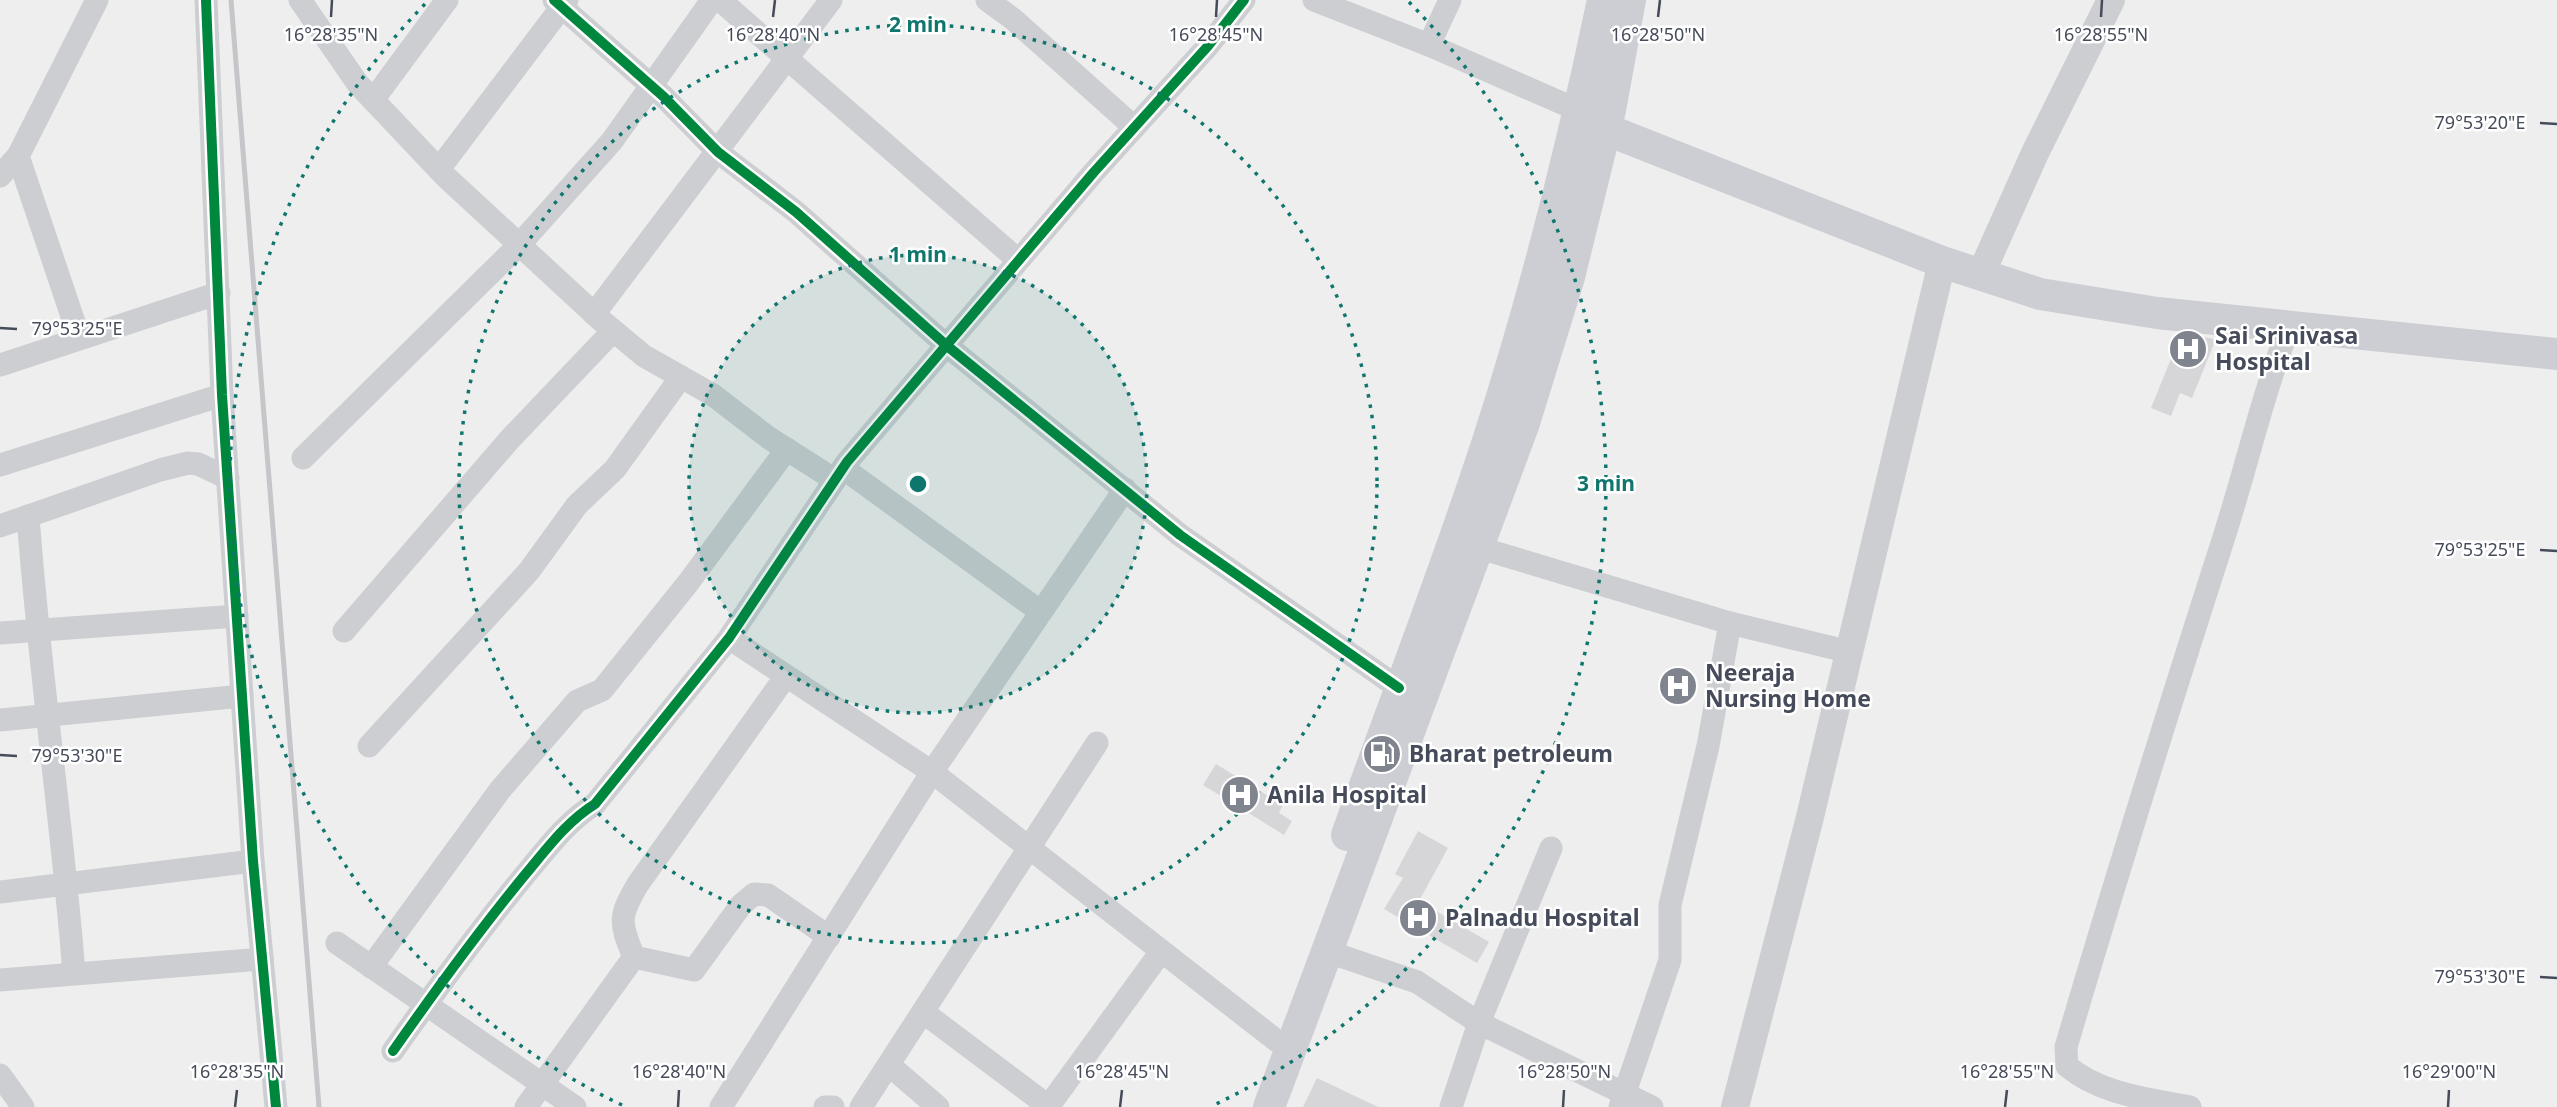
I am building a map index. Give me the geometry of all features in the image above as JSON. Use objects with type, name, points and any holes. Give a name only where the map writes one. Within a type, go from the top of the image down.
[{"type":"main road","points":[[1251,1107],[1277,1041],[1488,441],[1541,266],[1604,0]]},
{"type":"main road","points":[[1269,1107],[1480,548],[1523,426],[1569,277],[1605,129],[1630,0]]},
{"type":"main road","points":[[1605,129],[1942,262],[2040,294],[2157,313],[2557,354]]},
{"type":"street","points":[[0,176],[18,156],[97,0]]},
{"type":"street","points":[[206,0],[209,132],[222,396],[253,861],[276,1107]]},
{"type":"street","points":[[300,0],[358,83],[439,169],[594,314],[644,356],[713,395],[787,449],[839,474],[1041,612]]},
{"type":"street","points":[[373,100],[447,0]]},
{"type":"street","points":[[303,458],[519,245],[612,141],[712,0]]},
{"type":"street","points":[[720,0],[1018,260]]},
{"type":"street","points":[[594,314],[831,0]]},
{"type":"street","points":[[987,0],[1013,19],[1134,127]]},
{"type":"street","points":[[1314,0],[1582,101]]},
{"type":"street","points":[[1429,45],[1450,0]]},
{"type":"street","points":[[1980,276],[2035,153],[2112,0]]},
{"type":"street","points":[[439,169],[561,2],[718,152],[796,212],[946,345],[1239,578],[1349,650],[1399,688]]},
{"type":"street","points":[[393,1051],[497,908],[556,837],[581,813],[595,804],[729,638],[839,474],[1018,260],[1134,127],[1235,3]]},
{"type":"street","points":[[18,156],[79,337]]},
{"type":"street","points":[[1735,1107],[1850,652],[1942,262]]},
{"type":"street","points":[[0,365],[219,293]]},
{"type":"street","points":[[2190,1107],[2133,1096],[2081,1078],[2067,1066],[2066,1047],[2127,839],[2250,454],[2269,377],[2289,327]]},
{"type":"street","points":[[344,631],[510,439],[614,331]]},
{"type":"street","points":[[369,746],[529,571],[577,505],[615,470],[681,377]]},
{"type":"street","points":[[0,465],[222,396]]},
{"type":"street","points":[[372,967],[500,790],[577,701],[602,690],[688,583],[787,449]]},
{"type":"street","points":[[0,526],[160,470],[188,463],[198,464],[228,478]]},
{"type":"street","points":[[721,1107],[932,772],[1125,489]]},
{"type":"street","points":[[28,516],[36,630],[67,885],[74,973]]},
{"type":"street","points":[[1480,548],[1730,623],[1850,652]]},
{"type":"street","points":[[0,633],[237,616]]},
{"type":"street","points":[[1622,1101],[1670,960],[1670,905],[1708,746],[1730,623]]},
{"type":"street","points":[[729,638],[932,772],[1088,891],[1160,953],[1277,1041]]},
{"type":"street","points":[[634,957],[622,930],[622,912],[638,884],[786,676]]},
{"type":"street","points":[[0,720],[242,696]]},
{"type":"street","points":[[861,1107],[1097,743]]},
{"type":"street","points":[[1451,1107],[1479,1023],[1551,848]]},
{"type":"street","points":[[0,892],[253,861]]},
{"type":"street","points":[[634,957],[694,970],[741,905],[754,894],[768,895],[829,937]]},
{"type":"street","points":[[337,943],[575,1107]]},
{"type":"street","points":[[1326,951],[1417,982],[1479,1023],[1622,1101],[1652,1107]]},
{"type":"street","points":[[923,1012],[1048,1107],[1160,953]]},
{"type":"street","points":[[526,1107],[634,957]]},
{"type":"street","points":[[0,980],[262,959]]},
{"type":"street","points":[[889,1065],[938,1107]]},
{"type":"street","points":[[0,1075],[23,1107]]},
{"type":"street","points":[[825,1107],[833,1107]]},
{"type":"building","points":[[2181,334],[2216,339],[2192,398],[2180,393],[2171,416],[2151,408]]},
{"type":"building","points":[[1216,764],[1283,805],[1279,813],[1292,821],[1284,835],[1203,785]]},
{"type":"building","points":[[1418,831],[1448,848],[1419,901],[1489,942],[1477,963],[1384,909],[1403,878],[1395,874]]},
{"type":"building","points":[[1317,1078],[1378,1107],[1303,1107]]},
{"type":"railway","points":[[231,0],[319,1107]]},
{"type":"cycle path","points":[[206,0],[222,395],[253,861],[276,1107]]},
{"type":"cycle path","points":[[554,0],[664,97],[718,152],[796,212],[946,345],[1180,535],[1399,688]]},
{"type":"cycle path","points":[[393,1051],[524,876],[566,828],[595,804],[729,638],[847,462],[1094,172],[1208,46],[1244,0]]},
{"type":"place","name":"Sai Srinivasa Hospital","points":[[2188,349]]},
{"type":"place","name":"Neeraja Nursing Home","points":[[1678,686]]},
{"type":"place","name":"Bharat petroleum","points":[[1382,754]]},
{"type":"place","name":"Anila Hospital","points":[[1240,795]]},
{"type":"place","name":"Palnadu Hospital","points":[[1418,918]]}]
